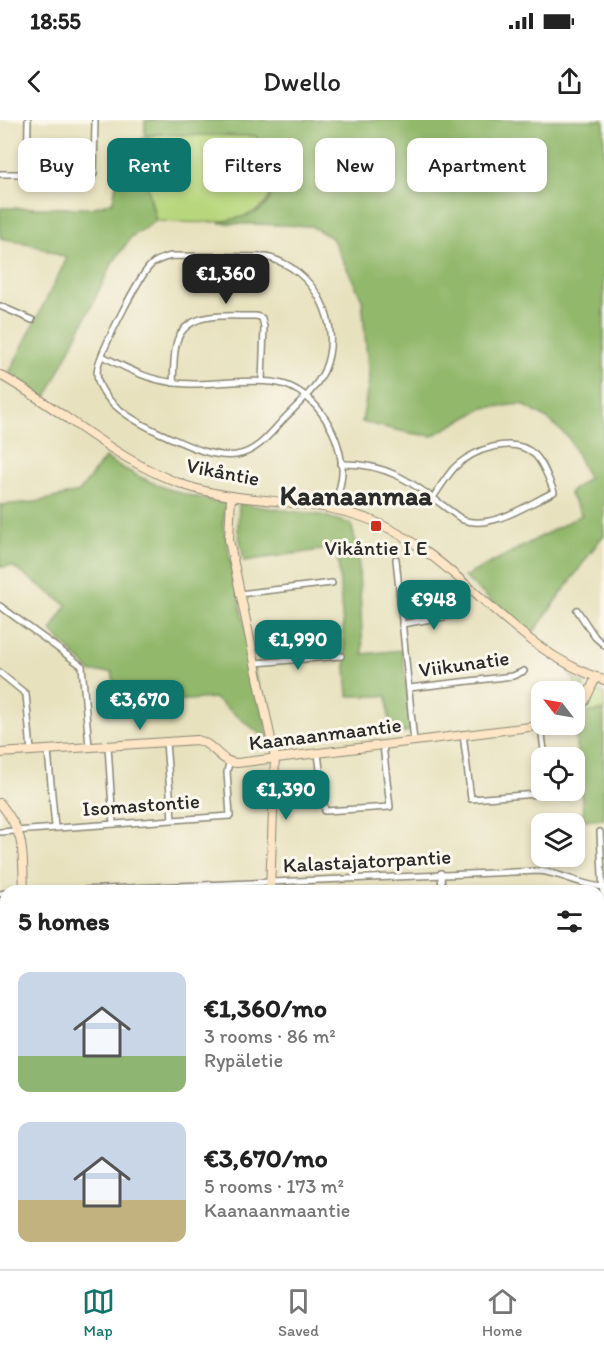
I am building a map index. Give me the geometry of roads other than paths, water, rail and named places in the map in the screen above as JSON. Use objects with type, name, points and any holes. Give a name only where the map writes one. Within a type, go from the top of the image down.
[{"type":"street","points":[[28,120],[28,138]]},
{"type":"street","points":[[95,120],[95,138]]},
{"type":"street","points":[[0,174],[18,174]]},
{"type":"street","points":[[171,256],[266,257],[288,264],[299,273],[321,302],[331,329],[329,356],[323,373],[306,396],[255,448],[236,454],[216,454],[181,443],[152,429],[115,405],[103,392],[98,379],[102,356],[145,272],[160,259],[171,256]]},
{"type":"street","points":[[0,306],[32,320]]},
{"type":"street","points":[[172,383],[176,343],[184,328],[202,318],[256,316],[262,318],[264,327],[262,381]]},
{"type":"street","points":[[102,356],[149,379],[172,383],[262,381],[290,386],[306,396],[326,420],[341,464],[335,509]]},
{"type":"street","name":"Vikåntie","points":[[0,375],[136,465],[189,486],[231,496],[300,502],[335,509],[377,523],[423,549],[525,638],[558,659],[600,679]]},
{"type":"street","points":[[341,464],[364,463],[385,468],[463,520],[483,524],[554,492],[534,454],[521,446],[507,444],[495,446],[460,464],[432,499]]},
{"type":"street","points":[[231,496],[228,531],[239,594],[275,758],[270,885]]},
{"type":"street","points":[[396,559],[414,742]]},
{"type":"street","points":[[239,594],[332,583]]},
{"type":"street","points":[[0,606],[82,666],[88,747]]},
{"type":"street","points":[[577,610],[595,637],[604,645]]},
{"type":"street","points":[[402,624],[461,614]]},
{"type":"street","points":[[255,663],[341,656]]},
{"type":"street","name":"Viikunatie","points":[[409,688],[513,676],[524,671]]},
{"type":"street","points":[[0,673],[26,694],[31,751]]},
{"type":"street","points":[[585,701],[600,679]]},
{"type":"street","name":"Kaanaanmaantie","points":[[0,753],[203,741],[229,763],[414,742],[463,734],[531,728]]},
{"type":"street","points":[[463,734],[471,799],[531,794]]},
{"type":"street","points":[[166,742],[172,819]]},
{"type":"street","points":[[318,753],[325,811],[390,807],[383,745]]},
{"type":"street","points":[[108,746],[113,823]]},
{"type":"street","points":[[48,751],[55,827]]},
{"type":"street","name":"Isomastontie","points":[[0,832],[230,816],[227,772],[229,763]]},
{"type":"street","points":[[0,803],[20,831],[24,885]]},
{"type":"street","points":[[600,832],[603,885]]},
{"type":"street","name":"Kalastajatorpantie","points":[[294,885],[441,873],[539,871],[595,885]]},
{"type":"street","points":[[441,873],[442,885]]},
{"type":"place","name":"Vikåntie I E","points":[[376,526]]},
{"type":"district","name":"Kaanaanmaa","points":[[356,496]]}]
